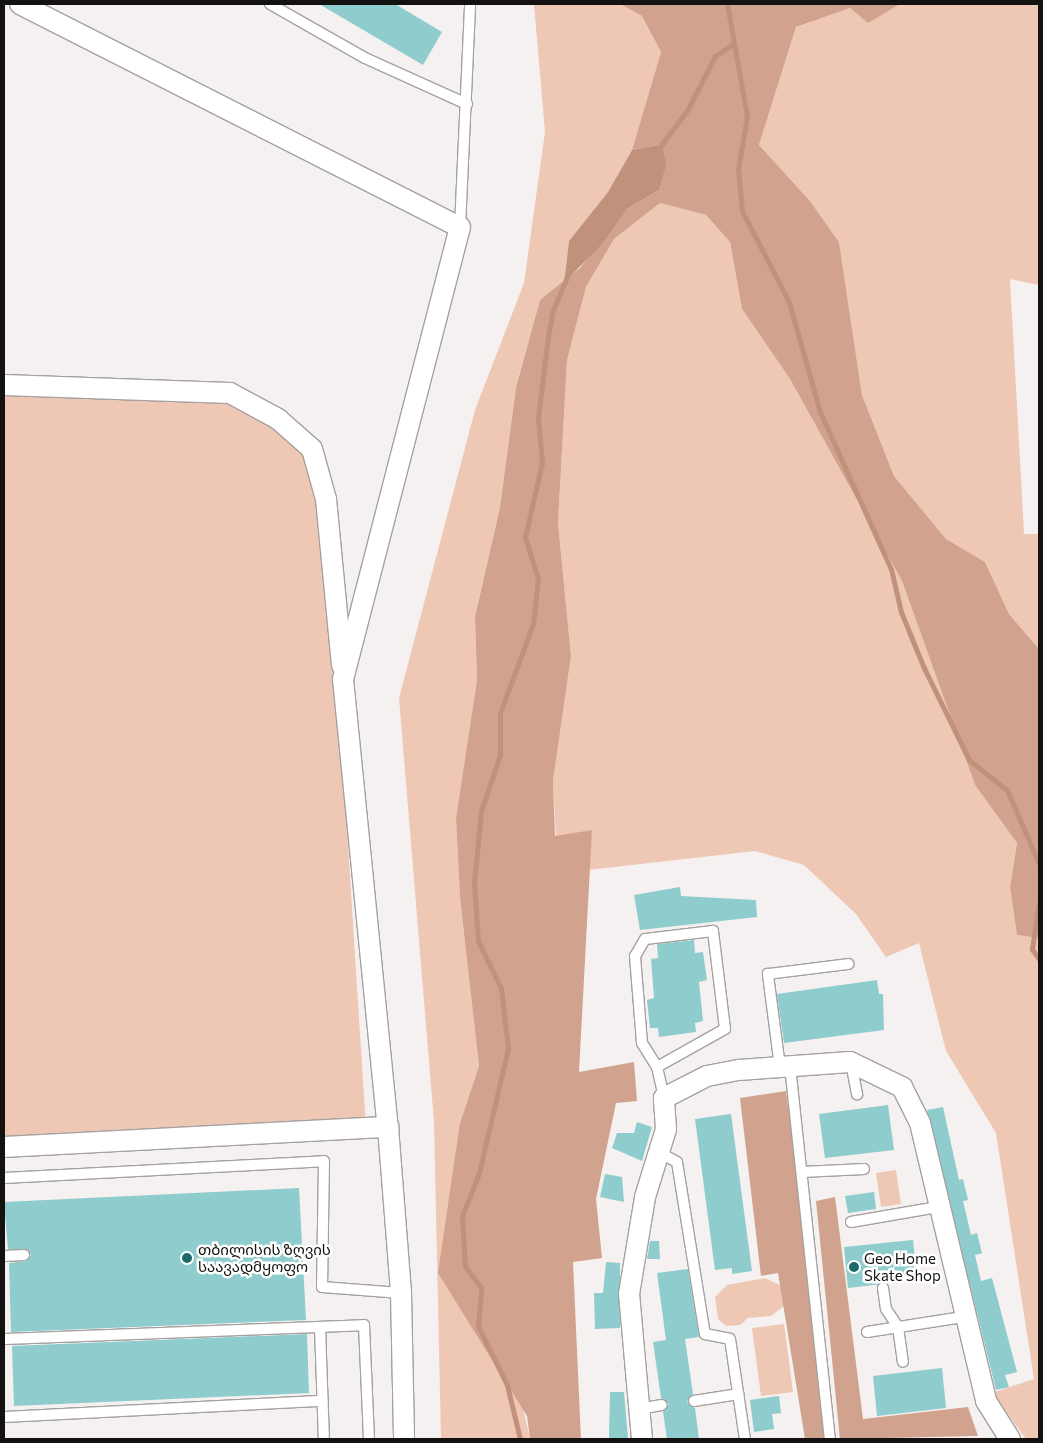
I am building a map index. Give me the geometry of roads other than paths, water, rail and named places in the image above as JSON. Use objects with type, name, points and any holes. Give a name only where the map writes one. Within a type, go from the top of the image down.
[{"type":"street","points":[[20,4],[460,227],[424,380],[343,679]]},
{"type":"street","points":[[4,385],[230,393],[284,425],[312,449],[326,498],[388,1127],[401,1293],[404,1439]]},
{"type":"street","points":[[642,1439],[629,1294],[645,1197],[660,1154],[666,1129],[664,1098],[706,1076],[785,1066],[850,1062],[902,1087],[920,1123],[963,1317],[986,1400],[1010,1439]]},
{"type":"street","points":[[4,1147],[388,1127]]},
{"type":"lane","points":[[270,4],[366,58],[467,104]]},
{"type":"lane","points":[[460,227],[470,4]]},
{"type":"lane","points":[[657,1067],[725,1029],[713,931],[645,938],[636,956],[642,1043],[657,1067],[664,1098]]},
{"type":"lane","points":[[830,1439],[802,1172],[768,974],[848,964]]},
{"type":"lane","points":[[850,1062],[858,1094]]},
{"type":"lane","points":[[660,1154],[677,1162],[705,1334],[730,1338],[745,1439]]},
{"type":"lane","points":[[4,1178],[324,1160],[322,1287],[401,1293]]},
{"type":"lane","points":[[802,1172],[864,1169]]},
{"type":"lane","points":[[851,1222],[938,1207]]},
{"type":"lane","points":[[4,1256],[24,1255]]},
{"type":"lane","points":[[883,1288],[886,1309],[898,1327],[903,1362]]},
{"type":"lane","points":[[867,1332],[963,1317]]},
{"type":"lane","points":[[4,1339],[364,1325],[369,1439]]},
{"type":"lane","points":[[320,1327],[324,1439]]},
{"type":"lane","points":[[694,1401],[738,1394]]},
{"type":"lane","points":[[4,1417],[323,1401]]},
{"type":"lane","points":[[639,1409],[662,1405]]},
{"type":"waterway","points":[[727,4],[747,116],[738,169],[742,211],[789,302],[820,412],[891,569],[901,612],[924,668],[969,760],[1007,790],[1039,864]]},
{"type":"waterway","points":[[659,148],[688,109],[715,56],[734,43]]},
{"type":"waterway","points":[[520,1439],[507,1385],[478,1326],[481,1288],[465,1266],[462,1216],[479,1173],[508,1048],[501,988],[478,941],[474,883],[481,811],[500,755],[500,713],[533,624],[538,579],[525,537],[542,463],[538,418],[548,337],[553,310],[567,277]]},
{"type":"waterway","points":[[1039,903],[1032,949],[1039,959]]},
{"type":"place","name":"თბილისის ზღვის საავადმყოფო","points":[[187,1258]]},
{"type":"place","name":"Geo Home Skate Shop","points":[[854,1267]]}]
